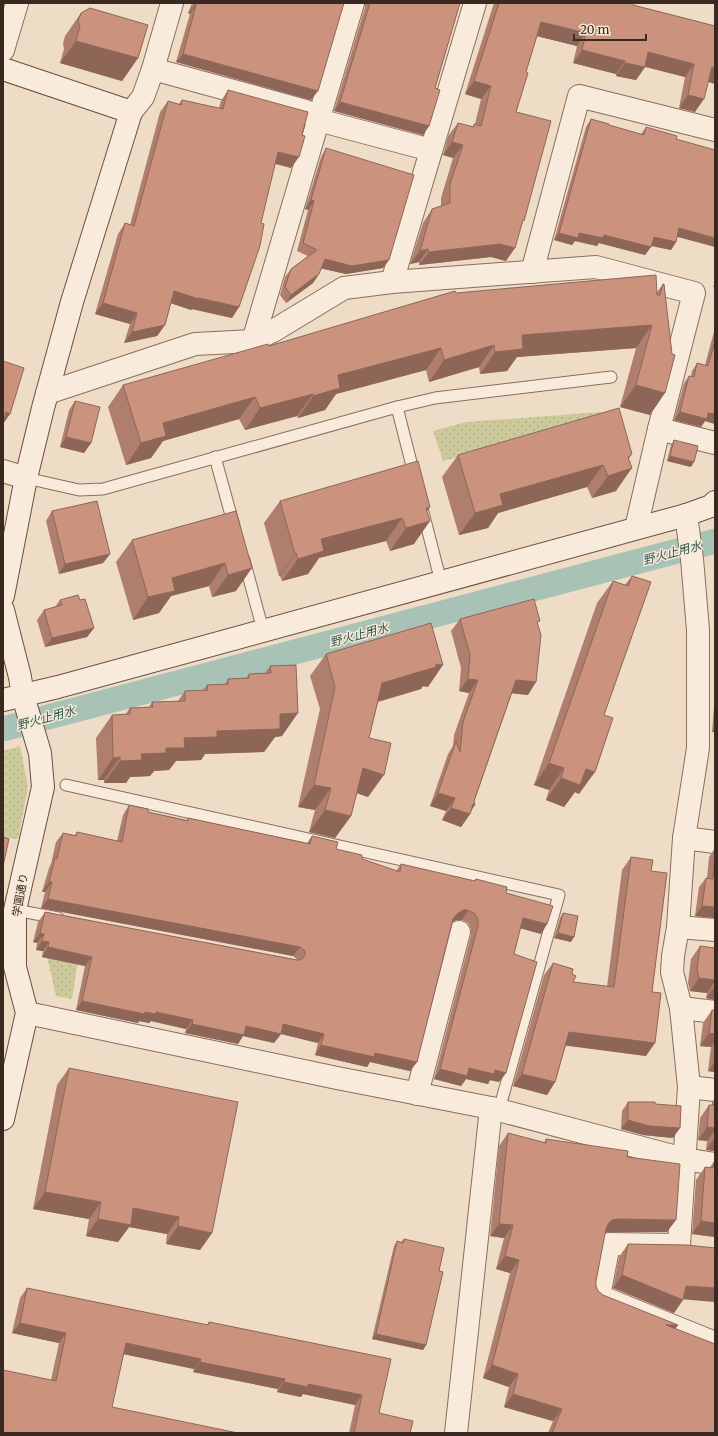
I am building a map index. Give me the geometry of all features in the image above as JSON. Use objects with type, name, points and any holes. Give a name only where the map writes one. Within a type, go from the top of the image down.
[{"type":"street","points":[[3,50],[17,3]]},
{"type":"street","points":[[3,596],[3,589],[26,478],[47,393],[74,295],[131,112],[143,97],[153,69],[172,3]]},
{"type":"street","points":[[253,341],[353,3]]},
{"type":"street","points":[[392,282],[475,3]]},
{"type":"street","points":[[3,69],[131,112]]},
{"type":"street","points":[[153,69],[306,111],[318,120],[431,150]]},
{"type":"street","points":[[532,272],[579,96],[715,130]]},
{"type":"street","points":[[47,393],[195,344],[253,341],[273,331],[344,288],[392,282],[596,267],[694,293],[659,429],[636,528]]},
{"type":"street","points":[[659,429],[715,444]]},
{"type":"street","points":[[3,471],[26,478]]},
{"type":"street","points":[[18,703],[264,630],[686,515],[711,506],[715,502]]},
{"type":"street","points":[[679,1245],[689,1087],[681,1008],[672,972],[678,927],[684,838],[707,749],[706,631],[688,538],[686,515]]},
{"type":"street","name":"学園通り","points":[[3,610],[20,677],[18,703],[40,753],[43,787],[15,910],[15,967],[27,1013],[3,1118]]},
{"type":"street","points":[[684,838],[715,842]]},
{"type":"street","points":[[678,927],[715,930]]},
{"type":"street","points":[[417,1094],[459,932]]},
{"type":"street","points":[[681,1008],[715,1012]]},
{"type":"street","points":[[27,1013],[495,1109],[684,1159],[715,1164]]},
{"type":"street","points":[[689,1087],[715,1090]]},
{"type":"street","points":[[456,1433],[495,1109]]},
{"type":"street","points":[[701,1248],[679,1245],[609,1244],[599,1296],[715,1343]]},
{"type":"lane","points":[[26,478],[79,490],[103,489],[397,407],[435,398],[611,377]]},
{"type":"lane","points":[[397,407],[418,490]]},
{"type":"lane","points":[[216,457],[236,533]]},
{"type":"lane","points":[[422,504],[441,582]]},
{"type":"lane","points":[[240,548],[264,630]]},
{"type":"lane","points":[[66,785],[559,896],[495,1109]]},
{"type":"lane","points":[[15,910],[69,920]]},
{"type":"shaded area","points":[[602,412],[611,416],[443,461],[433,431],[466,422]]},
{"type":"shaded area","points":[[20,746],[28,787],[18,839],[3,838],[3,751]]},
{"type":"shaded area","points":[[46,952],[78,960],[72,999],[56,996]]},
{"type":"building","points":[[195,3],[344,3],[318,91],[183,54],[196,5]]},
{"type":"building","points":[[370,3],[460,3],[435,88],[440,90],[429,126],[340,102]]},
{"type":"building","points":[[499,3],[633,3],[633,5],[715,26],[715,68],[712,67],[704,99],[688,95],[694,64],[648,52],[645,67],[625,63],[625,61],[582,50],[586,33],[541,22],[516,112],[551,121],[524,221],[523,220],[515,248],[500,244],[429,252],[428,249],[420,251],[432,209],[450,203],[450,184],[463,145],[452,142],[458,123],[474,127],[474,124],[481,126],[491,86],[474,81]]},
{"type":"building","points":[[90,8],[148,25],[138,58],[76,41],[80,26],[78,21],[81,13]]},
{"type":"building","points":[[228,90],[308,112],[302,135],[305,136],[299,157],[278,152],[261,223],[264,224],[260,246],[239,307],[199,299],[174,291],[165,325],[132,332],[137,313],[103,303],[125,223],[134,226],[168,101],[181,105],[182,100],[223,109]]},
{"type":"building","points":[[591,119],[644,135],[646,127],[677,136],[676,139],[715,150],[715,238],[679,228],[676,242],[654,237],[651,247],[604,235],[603,238],[579,233],[578,238],[559,233]]},
{"type":"building","points":[[326,148],[414,175],[389,260],[352,266],[325,259],[319,274],[291,295],[285,287],[291,269],[317,250],[303,243],[314,201],[311,200]]},
{"type":"building","points":[[656,275],[657,295],[660,295],[664,284],[672,354],[675,355],[665,393],[636,385],[652,325],[522,335],[523,349],[495,352],[494,345],[444,360],[441,348],[338,375],[340,388],[313,396],[313,394],[260,408],[255,397],[163,423],[166,436],[141,443],[123,385],[268,344],[269,346],[455,291],[456,293]]},
{"type":"building","points":[[715,341],[715,414],[708,413],[707,419],[680,412],[689,376],[694,377],[697,363],[708,366]]},
{"type":"building","points":[[3,361],[24,368],[10,414],[6,412],[3,423]]},
{"type":"building","points":[[75,401],[100,407],[91,443],[66,437]]},
{"type":"building","points":[[619,408],[632,454],[628,457],[632,468],[608,476],[603,465],[500,494],[503,505],[475,513],[458,455]]},
{"type":"building","points":[[674,440],[698,446],[694,462],[670,456]]},
{"type":"building","points":[[418,461],[430,507],[426,508],[430,521],[406,528],[402,518],[321,539],[324,551],[298,559],[296,553],[295,554],[280,501]]},
{"type":"building","points":[[97,501],[110,554],[65,564],[52,511]]},
{"type":"building","points":[[236,511],[252,568],[228,575],[225,563],[172,578],[175,591],[148,597],[132,540]]},
{"type":"building","points":[[632,576],[651,582],[604,715],[613,718],[595,772],[586,769],[580,785],[561,778],[564,768],[549,763],[613,581],[628,586]]},
{"type":"building","points":[[78,595],[80,600],[85,599],[94,628],[52,638],[44,610],[62,605],[60,600]]},
{"type":"building","points":[[534,599],[540,621],[537,622],[541,635],[536,682],[516,680],[474,801],[475,805],[473,804],[470,814],[451,808],[455,798],[438,793],[456,741],[460,752],[463,722],[478,680],[468,679],[470,655],[460,619]]},
{"type":"building","points":[[431,623],[443,665],[436,664],[436,667],[382,683],[369,738],[391,743],[384,775],[363,768],[351,816],[325,810],[331,788],[314,785],[335,687],[326,654]]},
{"type":"building","points":[[296,665],[298,713],[280,714],[280,729],[217,731],[217,737],[184,738],[185,748],[166,748],[166,753],[141,754],[142,760],[120,761],[120,757],[113,758],[112,715],[130,714],[130,708],[153,707],[152,702],[185,701],[185,691],[208,690],[207,685],[228,684],[228,679],[249,678],[249,674],[271,673],[270,666]]},
{"type":"building","points":[[129,805],[148,809],[148,812],[188,821],[188,818],[310,844],[312,836],[338,842],[336,849],[362,855],[362,859],[400,872],[401,864],[475,881],[476,879],[507,887],[506,893],[553,906],[547,924],[523,918],[514,954],[537,962],[506,1073],[495,1070],[494,1074],[469,1068],[467,1076],[440,1069],[478,926],[478,920],[475,914],[468,910],[463,910],[453,919],[417,1062],[375,1053],[374,1057],[321,1045],[324,1034],[283,1024],[281,1034],[246,1026],[244,1035],[192,1024],[193,1020],[156,1012],[156,1014],[145,1012],[144,1014],[82,1001],[92,957],[48,947],[49,942],[42,941],[44,934],[40,933],[45,912],[297,960],[301,960],[305,955],[305,951],[300,947],[48,899],[52,882],[49,882],[55,858],[57,859],[63,833],[76,836],[77,832],[122,842]]},
{"type":"building","points":[[3,837],[9,839],[3,866]]},
{"type":"building","points":[[715,855],[715,907],[702,906],[706,878],[713,879]]},
{"type":"building","points":[[631,857],[653,860],[651,871],[667,873],[652,992],[661,993],[655,1043],[569,1032],[555,1082],[522,1074],[553,963],[573,969],[572,974],[576,976],[573,982],[614,987]]},
{"type":"building","points":[[563,913],[578,916],[574,937],[558,933]]},
{"type":"building","points":[[700,946],[715,948],[715,980],[699,978],[697,970]]},
{"type":"building","points":[[712,1010],[715,1010],[715,1034],[709,1033]]},
{"type":"building","points":[[69,1068],[238,1102],[212,1233],[178,1226],[179,1217],[133,1208],[131,1225],[98,1219],[101,1202],[45,1192]]},
{"type":"building","points":[[628,1102],[655,1102],[655,1104],[681,1106],[680,1128],[649,1126],[628,1120]]},
{"type":"building","points":[[709,1105],[715,1105],[715,1128],[707,1127]]},
{"type":"building","points":[[508,1133],[546,1143],[546,1139],[628,1151],[627,1157],[680,1164],[676,1220],[612,1220],[606,1229],[596,1286],[598,1291],[603,1295],[678,1325],[666,1325],[715,1344],[715,1433],[552,1433],[562,1409],[513,1394],[518,1374],[492,1365],[519,1260],[505,1256],[513,1225],[499,1224]]},
{"type":"building","points":[[714,1162],[715,1223],[701,1221],[705,1167],[713,1168]]},
{"type":"building","points":[[404,1239],[444,1248],[439,1271],[443,1272],[426,1345],[376,1334],[397,1241],[403,1243]]},
{"type":"building","points":[[628,1244],[687,1245],[715,1248],[715,1288],[686,1286],[683,1300],[622,1275]]},
{"type":"building","points":[[27,1288],[208,1325],[209,1322],[391,1359],[379,1413],[413,1421],[410,1433],[354,1433],[362,1395],[308,1384],[308,1387],[284,1382],[285,1379],[200,1362],[201,1359],[126,1343],[112,1407],[238,1433],[3,1433],[3,1370],[56,1381],[66,1333],[20,1323]]},
{"type":"waterway","name":"野火止用水","points":[[3,729],[715,541]]}]
